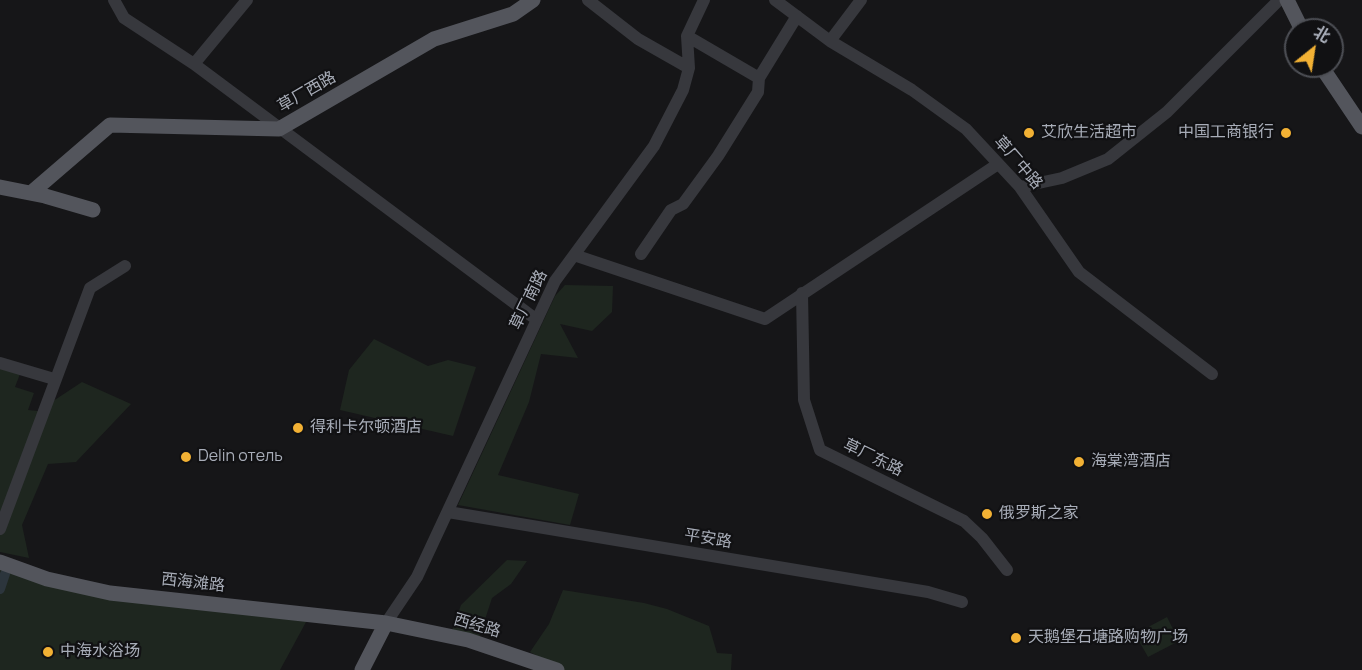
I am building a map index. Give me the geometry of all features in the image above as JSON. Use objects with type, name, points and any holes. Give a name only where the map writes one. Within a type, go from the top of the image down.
[{"type":"main road","name":"草厂西路","points":[[31,193],[110,125],[279,129],[434,39],[513,14],[533,0]]},
{"type":"main road","points":[[1287,0],[1296,18]]},
{"type":"main road","points":[[1329,78],[1362,127]]},
{"type":"main road","points":[[0,187],[93,210]]},
{"type":"main road","name":"西海滩路","points":[[0,562],[47,579],[110,593],[386,623]]},
{"type":"main road","points":[[362,670],[386,623]]},
{"type":"main road","name":"西经路","points":[[386,623],[468,640],[557,670]]},
{"type":"street","points":[[114,0],[124,18],[194,64],[537,320]]},
{"type":"street","points":[[194,64],[247,0]]},
{"type":"street","points":[[588,0],[638,39],[689,68]]},
{"type":"street","name":"草厂南路","points":[[386,623],[417,577],[555,281],[654,146],[683,90],[689,68],[687,36],[704,0]]},
{"type":"street","name":"草厂中路","points":[[775,0],[830,41],[912,90],[966,129],[1020,187],[1079,272],[1212,374]]},
{"type":"street","points":[[830,41],[861,0]]},
{"type":"street","points":[[1020,187],[1062,178],[1108,159],[1167,112],[1279,0]]},
{"type":"street","points":[[641,254],[671,210],[683,204],[718,156],[758,92],[759,78],[797,16]]},
{"type":"street","points":[[687,36],[759,78]]},
{"type":"street","points":[[574,255],[765,319],[998,164]]},
{"type":"street","points":[[0,529],[54,379],[90,288],[125,266]]},
{"type":"street","name":"草厂东路","points":[[802,293],[804,400],[820,450],[964,521],[982,538],[1006,570]]},
{"type":"street","points":[[0,363],[54,379]]},
{"type":"street","name":"平安路","points":[[448,512],[928,592],[962,602]]},
{"type":"shaded area","points":[[565,285],[613,286],[612,312],[592,331],[560,324],[578,358],[541,354],[529,402],[498,475],[579,494],[570,525],[458,505],[555,296]]},
{"type":"shaded area","points":[[374,339],[428,366],[448,360],[476,367],[453,436],[340,410],[349,370]]},
{"type":"shaded area","points":[[0,365],[20,374],[15,387],[34,393],[28,410],[38,411],[82,382],[131,404],[76,462],[48,464],[22,525],[29,558],[0,552]]},
{"type":"shaded area","points":[[507,560],[527,561],[511,584],[492,598],[477,644],[450,636],[461,605]]},
{"type":"shaded area","points":[[0,564],[38,579],[306,619],[306,622],[280,670],[0,670]]},
{"type":"shaded area","points":[[563,590],[644,603],[667,609],[709,626],[717,653],[732,654],[731,670],[562,670],[530,652],[549,624]]},
{"type":"shaded area","points":[[1167,617],[1179,641],[1148,657],[1135,634]]},
{"type":"waterway","points":[[0,589],[5,574]]},
{"type":"place","name":"艾欣生活超市","points":[[1029,133]]},
{"type":"place","name":"中国工商银行","points":[[1286,133]]},
{"type":"place","name":"得利卡尔顿酒店","points":[[298,428]]},
{"type":"place","name":"Delin отель","points":[[186,457]]},
{"type":"place","name":"海棠湾酒店","points":[[1079,462]]},
{"type":"place","name":"俄罗斯之家","points":[[987,514]]},
{"type":"place","name":"天鹅堡石塘路购物广场","points":[[1016,638]]},
{"type":"place","name":"中海水浴场","points":[[48,652]]}]
